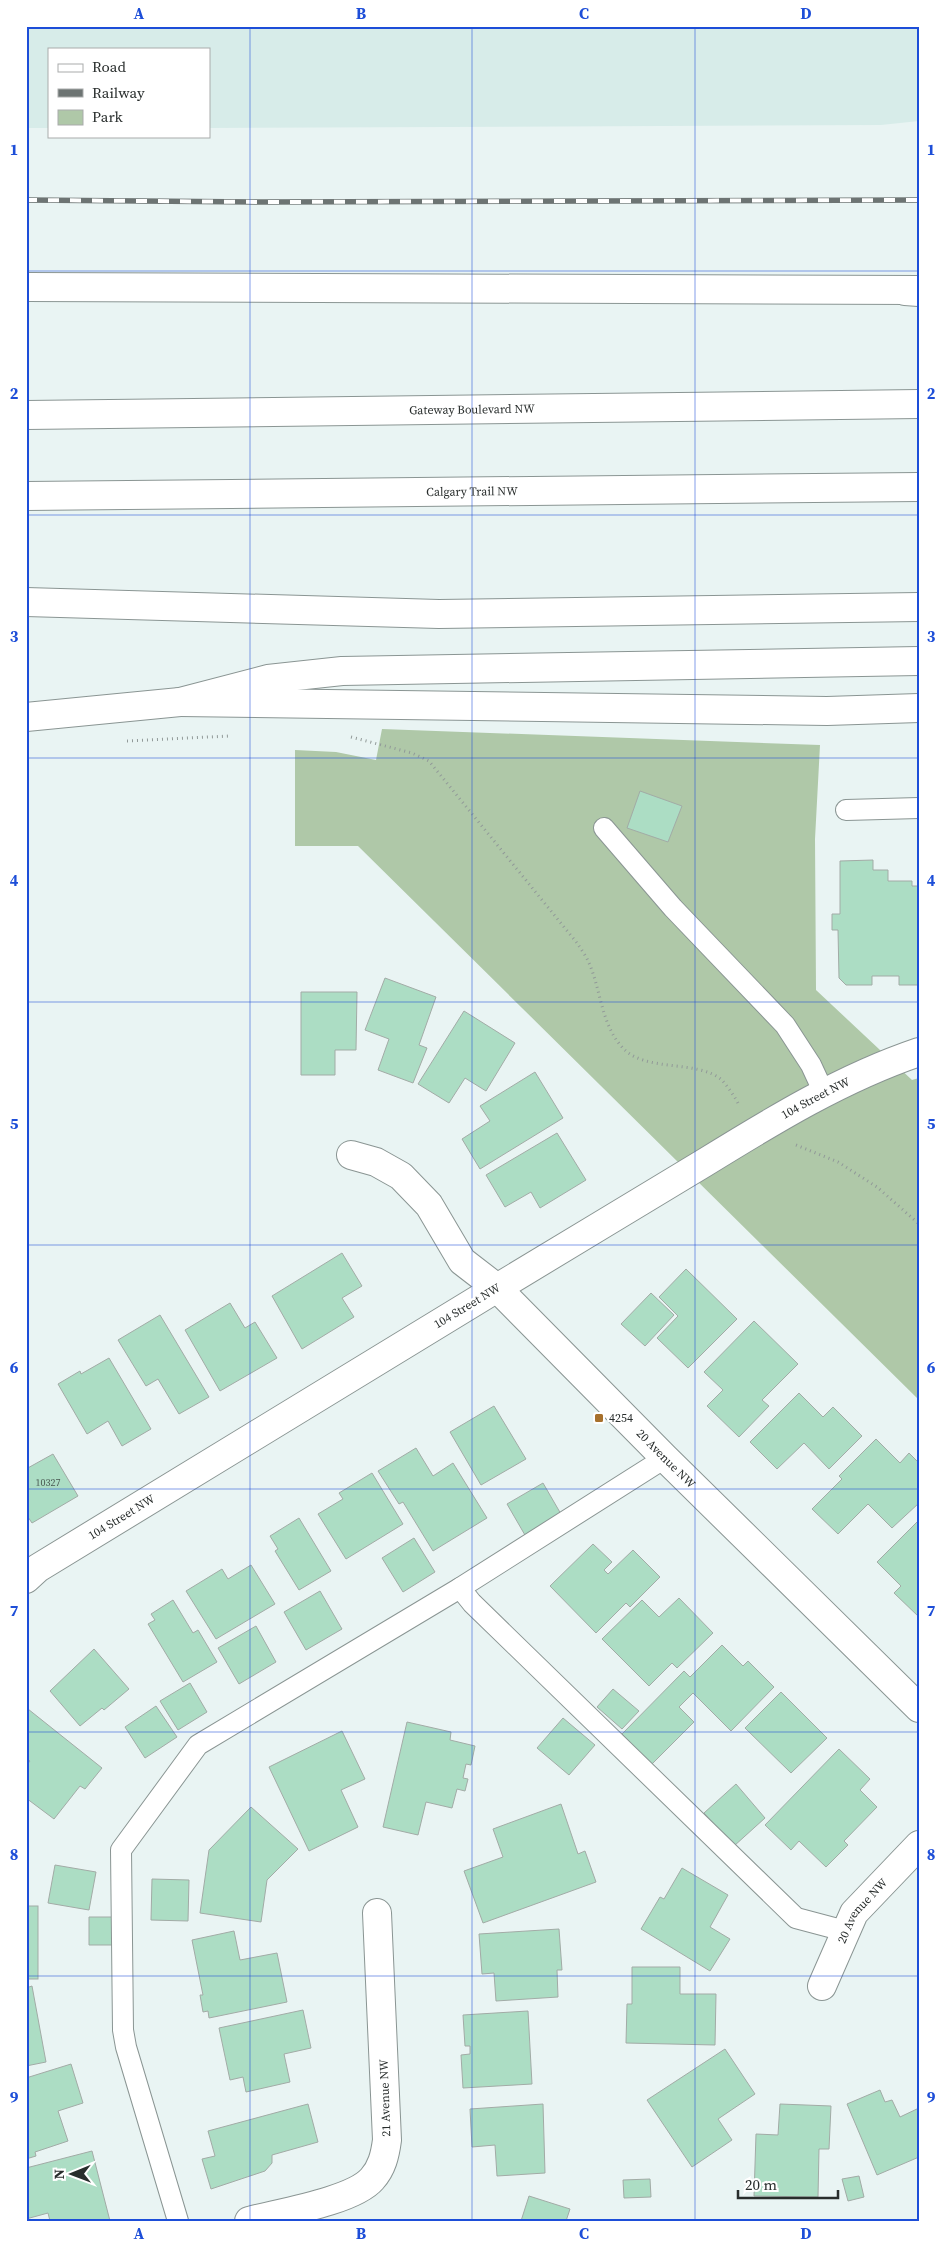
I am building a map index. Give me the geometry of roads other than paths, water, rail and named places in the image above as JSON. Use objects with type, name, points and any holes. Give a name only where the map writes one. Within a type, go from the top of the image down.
[{"type":"main road","points":[[26,287],[914,291]]},
{"type":"main road","name":"Gateway Boulevard NW","points":[[26,416],[919,404]]},
{"type":"main road","name":"Calgary Trail NW","points":[[26,496],[919,487]]},
{"type":"main road","points":[[26,602],[439,614],[919,607]]},
{"type":"main road","points":[[180,702],[268,679],[342,671],[919,661]]},
{"type":"main road","points":[[26,717],[180,702],[827,711],[919,708]]},
{"type":"main road","name":"104 Street NW","points":[[26,1579],[47,1563],[755,1132],[824,1093],[919,1052]]},
{"type":"main road","name":"20 Avenue NW","points":[[350,1156],[376,1162],[401,1176],[429,1205],[462,1261],[497,1288],[665,1458],[919,1708]]},
{"type":"main road","name":"20 Avenue NW","points":[[822,1986],[854,1912],[919,1845]]},
{"type":"main road","name":"21 Avenue NW","points":[[249,2221],[354,2193],[372,2179],[384,2158],[387,2140],[377,1913]]},
{"type":"lane","points":[[846,810],[919,808]]},
{"type":"lane","points":[[604,828],[673,908],[785,1025],[811,1065],[824,1093]]},
{"type":"lane","points":[[178,2221],[126,2047],[123,2030],[121,1850],[198,1745],[460,1588],[665,1458]]},
{"type":"lane","points":[[460,1588],[472,1603],[796,1918],[845,1931]]},
{"type":"railway","points":[[26,200],[264,202],[919,200]]},
{"type":"place","name":"4254","points":[[599,1418]]}]
